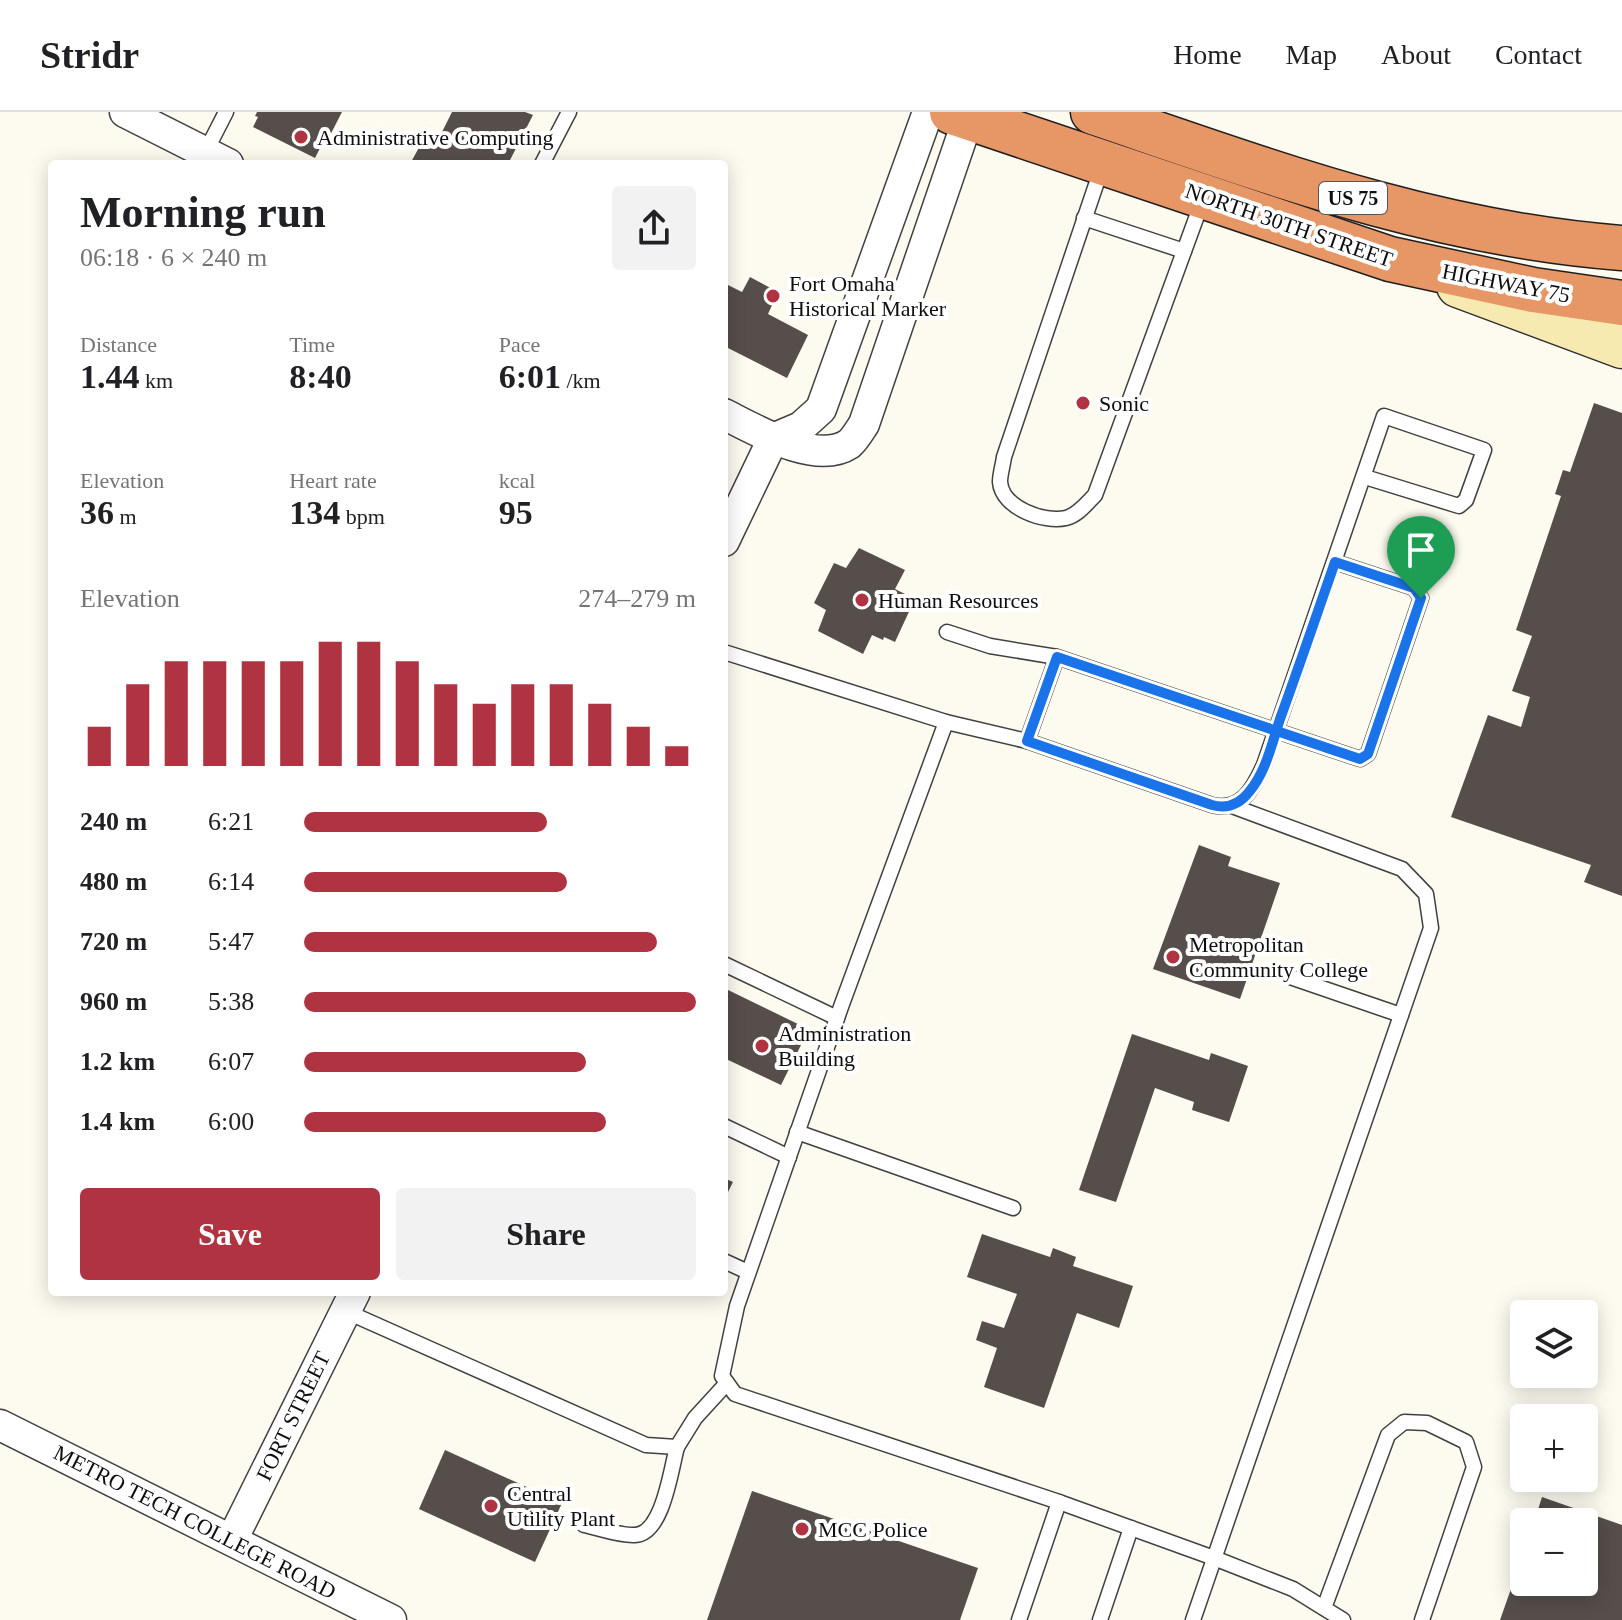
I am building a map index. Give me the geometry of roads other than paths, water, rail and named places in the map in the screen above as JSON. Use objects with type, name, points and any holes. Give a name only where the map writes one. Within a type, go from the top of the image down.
[{"type":"highway","name":"NORTH 30TH STREET","points":[[1093,112],[1158,128],[1296,181],[1395,210],[1478,228],[1622,248]]},
{"type":"highway","name":"NORTH 30TH STREET","points":[[955,114],[1390,259]]},
{"type":"highway","name":"HIGHWAY 75","points":[[1390,259],[1520,287],[1622,303]]},
{"type":"main road","name":"NORTH 30TH STREET","points":[[1390,259],[1508,307],[1622,347]]},
{"type":"street","points":[[125,112],[216,158]]},
{"type":"street","points":[[728,416],[773,439],[813,450],[835,451],[851,442],[864,424],[955,114]]},
{"type":"street","points":[[728,533],[773,439],[801,427],[821,409],[955,114]]},
{"type":"street","name":"FORT STREET","points":[[232,1540],[350,1301]]},
{"type":"street","name":"METRO TECH COLLEGE ROAD","points":[[0,1425],[391,1620]]},
{"type":"lane","points":[[216,158],[226,112]]},
{"type":"lane","points":[[544,160],[569,112]]},
{"type":"lane","points":[[1104,163],[1004,457],[1000,485],[1009,501],[1022,510],[1047,518],[1066,518],[1079,511],[1095,495],[1204,196]]},
{"type":"lane","points":[[1084,218],[1184,251]]},
{"type":"lane","points":[[728,653],[946,722],[1027,741],[1212,805],[1223,808],[1232,806],[1248,795],[1256,784],[1384,416],[1484,450],[1466,500],[1459,506],[1365,477]]},
{"type":"lane","points":[[947,632],[990,646],[1057,657],[1360,759],[1368,754],[1421,598],[1414,588],[1335,562]]},
{"type":"lane","points":[[1027,741],[1057,657]]},
{"type":"lane","points":[[946,722],[748,1272],[737,1306],[722,1376],[735,1394],[1059,1502],[1214,1558],[1293,1589],[1343,1620]]},
{"type":"lane","points":[[1193,1620],[1431,928],[1426,894],[1402,869],[1232,806]]},
{"type":"lane","points":[[728,966],[837,1018]]},
{"type":"lane","points":[[1287,976],[1401,1015]]},
{"type":"lane","points":[[728,1128],[789,1157]]},
{"type":"lane","points":[[797,1132],[1013,1208]]},
{"type":"lane","points":[[728,1263],[748,1272]]},
{"type":"lane","points":[[350,1301],[646,1445],[677,1447]]},
{"type":"lane","points":[[584,1525],[637,1535],[652,1527],[661,1508],[677,1447],[695,1418],[727,1383]]},
{"type":"lane","points":[[1324,1608],[1388,1435],[1404,1422],[1427,1423],[1466,1442],[1474,1467],[1422,1620]]},
{"type":"lane","points":[[1019,1620],[1059,1502]]},
{"type":"lane","points":[[1100,1620],[1131,1528]]},
{"type":"place","name":"Administrative Computing","points":[[301,137]]},
{"type":"place","name":"Fort Omaha Historical Marker","points":[[773,296]]},
{"type":"place","name":"Sonic","points":[[1083,403]]},
{"type":"place","name":"Human Resources","points":[[862,600]]},
{"type":"place","name":"Metropolitan Community College","points":[[1173,957]]},
{"type":"place","name":"Administration Building","points":[[762,1046]]},
{"type":"place","name":"Central Utility Plant","points":[[491,1506]]},
{"type":"place","name":"MCC Police","points":[[802,1529]]}]
